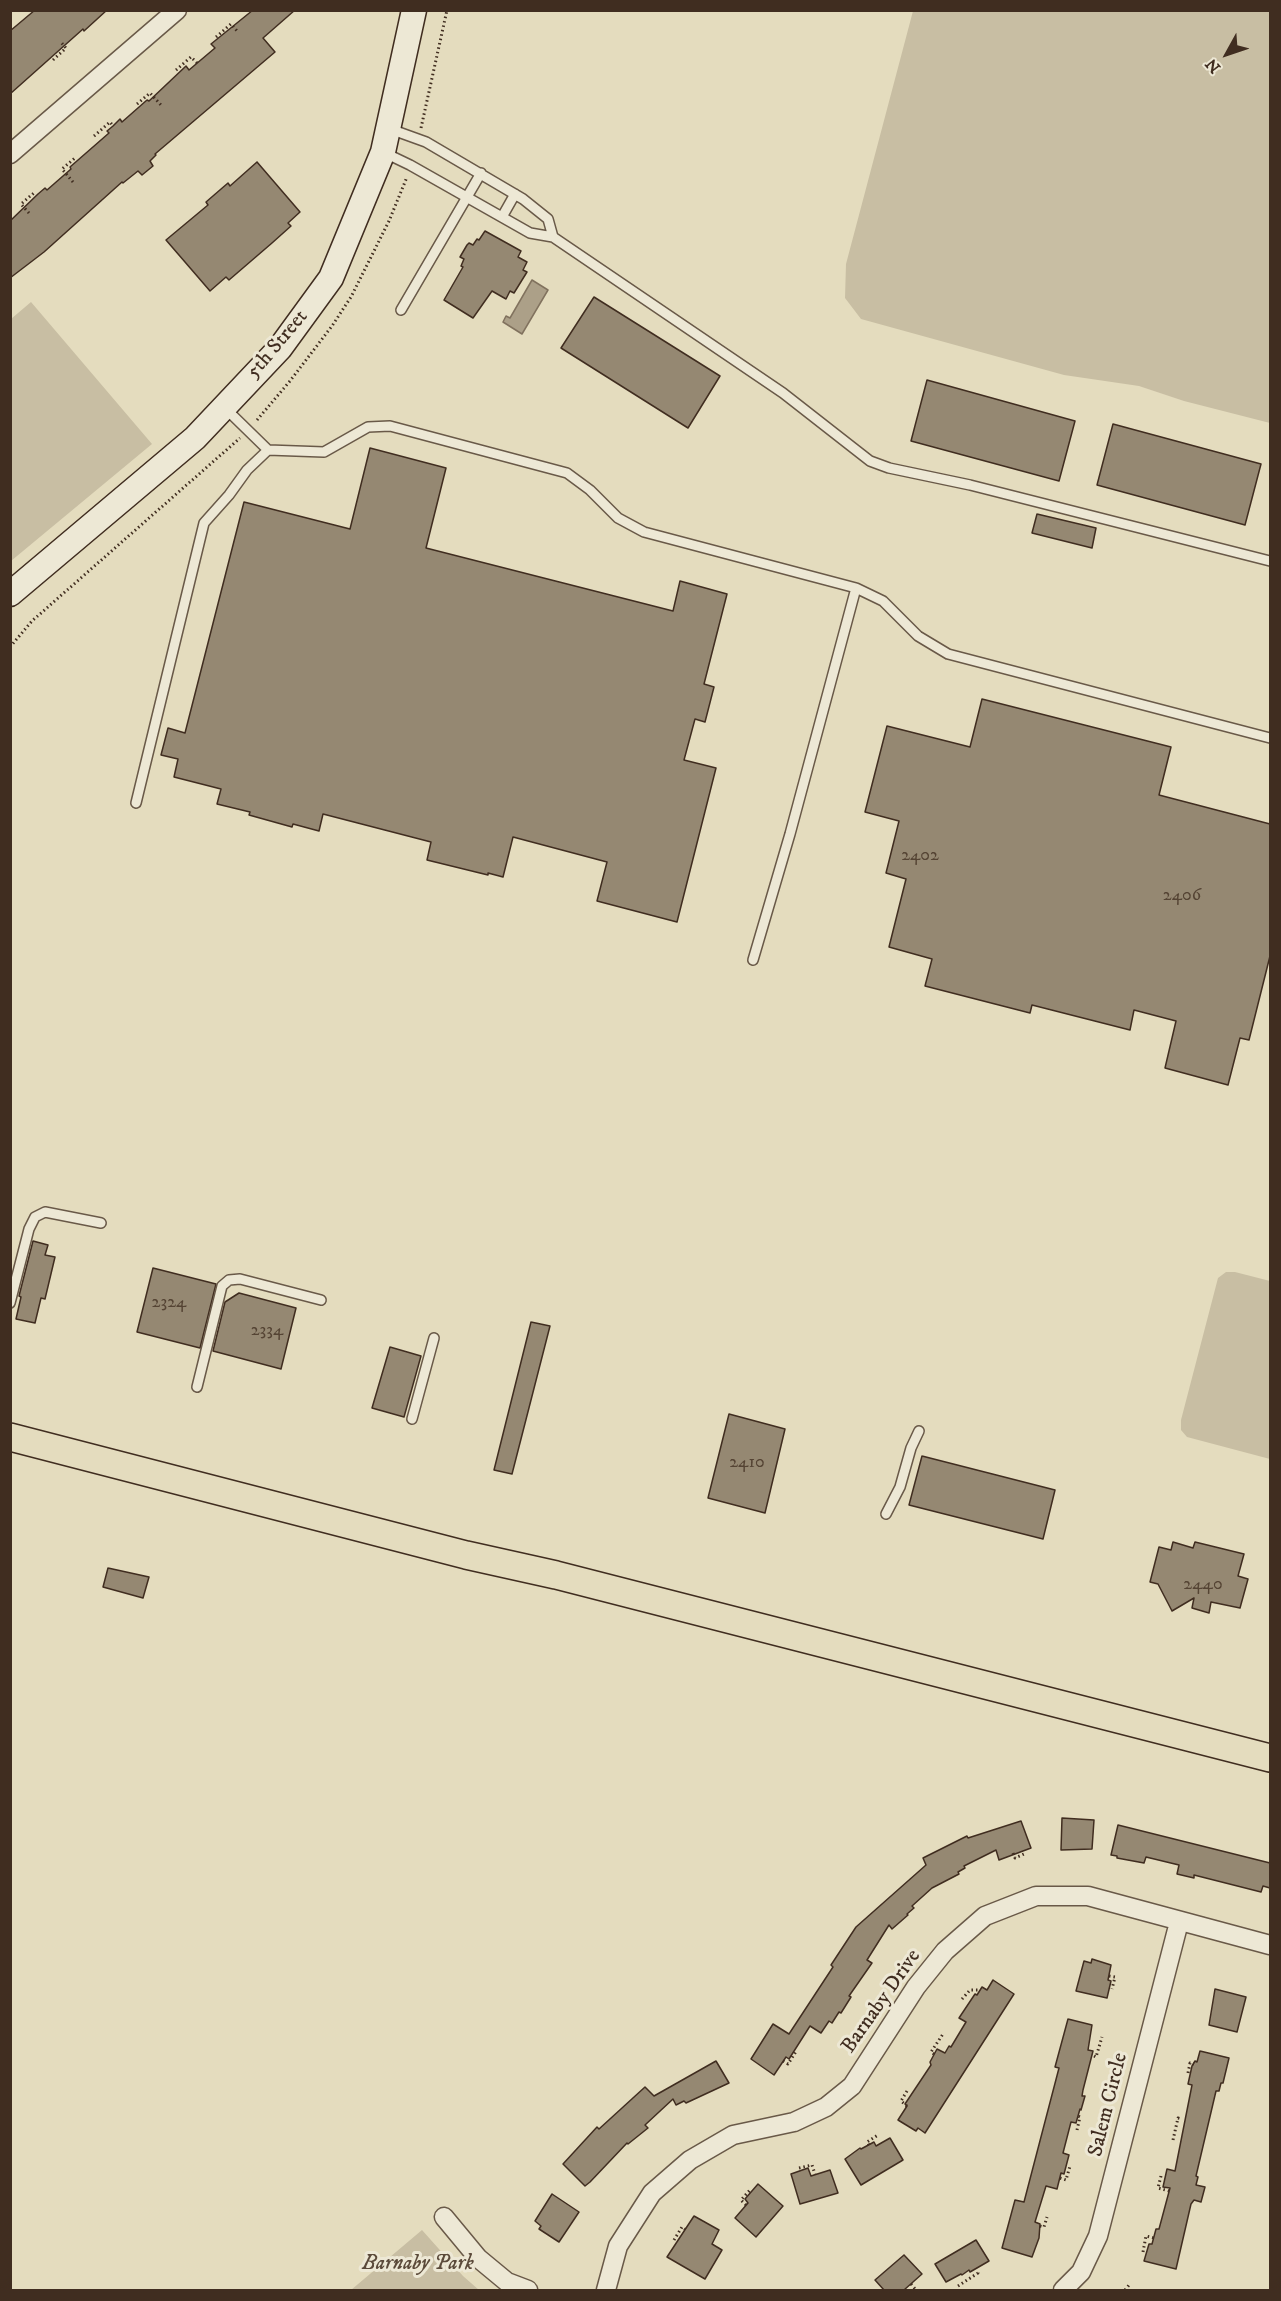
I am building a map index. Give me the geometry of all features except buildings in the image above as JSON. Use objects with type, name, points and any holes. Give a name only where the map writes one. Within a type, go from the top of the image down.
[{"type":"main road","points":[[10,1437],[1270,1758]]},
{"type":"street","points":[[10,154],[177,10]]},
{"type":"street","name":"5th Street","points":[[10,594],[195,438],[280,348],[331,278],[382,152],[414,10]]},
{"type":"street","name":"Barnaby Drive","points":[[606,2290],[618,2246],[652,2193],[690,2160],[733,2135],[794,2122],[826,2107],[852,2086],[916,1988],[945,1951],[985,1916],[1036,1896],[1088,1896],[1270,1945]]},
{"type":"street","name":"Salem Circle","points":[[1063,2290],[1081,2272],[1098,2236],[1179,1922]]},
{"type":"street","points":[[444,2217],[478,2258],[507,2282],[528,2290]]},
{"type":"lane","points":[[389,129],[426,142],[515,194],[548,219],[553,237]]},
{"type":"lane","points":[[382,152],[410,165],[530,233],[553,237],[783,393],[870,460],[889,468],[969,485],[1270,561]]},
{"type":"lane","points":[[401,310],[481,173]]},
{"type":"lane","points":[[502,217],[515,194]]},
{"type":"lane","points":[[224,407],[268,450],[324,452],[368,427],[390,426],[567,473],[590,490],[618,518],[644,532],[856,588],[883,601],[918,636],[948,654],[1270,738]]},
{"type":"lane","points":[[136,803],[204,523],[247,470],[268,450]]},
{"type":"lane","points":[[753,960],[790,834],[856,588]]},
{"type":"lane","points":[[10,1303],[28,1230],[35,1217],[45,1212],[101,1223]]},
{"type":"lane","points":[[197,1387],[222,1286],[229,1280],[240,1279],[321,1300]]},
{"type":"lane","points":[[412,1419],[434,1338]]},
{"type":"lane","points":[[886,1514],[900,1487],[911,1448],[919,1431]]},
{"type":"path","points":[[422,127],[447,10]]},
{"type":"path","points":[[216,37],[231,24],[238,32]]},
{"type":"path","points":[[53,60],[66,48],[60,41]]},
{"type":"path","points":[[176,70],[191,57],[197,63]]},
{"type":"path","points":[[137,104],[150,93],[161,105]]},
{"type":"path","points":[[94,136],[110,122],[113,126]]},
{"type":"path","points":[[73,182],[62,169],[75,158]]},
{"type":"path","points":[[28,213],[21,204],[36,192]]},
{"type":"path","points":[[10,646],[32,621],[231,448]]},
{"type":"path","points":[[1013,1853],[1014,1858],[1024,1854]]},
{"type":"path","points":[[1109,1976],[1115,1977],[1112,1989]]},
{"type":"path","points":[[962,1999],[970,1990],[980,1990]]},
{"type":"path","points":[[934,2054],[931,2052],[943,2034]]},
{"type":"path","points":[[1094,2056],[1096,2057],[1102,2037]]},
{"type":"path","points":[[783,2061],[788,2064],[797,2050]]},
{"type":"path","points":[[1188,2073],[1190,2063],[1194,2064]]},
{"type":"path","points":[[907,2091],[901,2100],[908,2108]]},
{"type":"path","points":[[1077,2130],[1080,2117],[1078,2116]]},
{"type":"path","points":[[1173,2140],[1178,2118],[1182,2119]]},
{"type":"path","points":[[869,2145],[867,2142],[878,2135]]},
{"type":"path","points":[[799,2169],[812,2165],[815,2174]]},
{"type":"path","points":[[1060,2178],[1066,2180],[1070,2166]]},
{"type":"path","points":[[1161,2176],[1158,2188],[1169,2191]]},
{"type":"path","points":[[746,2205],[741,2200],[750,2190]]},
{"type":"path","points":[[1040,2226],[1044,2227],[1047,2217]]},
{"type":"path","points":[[674,2240],[682,2228],[686,2230]]},
{"type":"path","points":[[1143,2252],[1146,2236],[1154,2238]]},
{"type":"path","points":[[958,2286],[978,2273],[977,2271]]},
{"type":"path","points":[[911,2284],[916,2290]]},
{"type":"path","points":[[1125,2290],[1129,2285]]},
{"type":"green space","points":[[913,11],[1270,11],[1270,423],[1184,401],[1139,386],[1064,375],[861,319],[845,298],[846,264]]},
{"type":"green space","points":[[31,302],[152,444],[11,561],[11,319]]},
{"type":"green space","points":[[1226,1272],[1235,1272],[1270,1281],[1270,1459],[1187,1437],[1181,1430],[1181,1420],[1218,1278]]},
{"type":"green space","name":"Barnaby Park","points":[[422,2230],[463,2276],[479,2290],[351,2290]]},
{"type":"shaded area","points":[[532,280],[548,290],[522,334],[503,322],[506,316],[510,318]]}]
